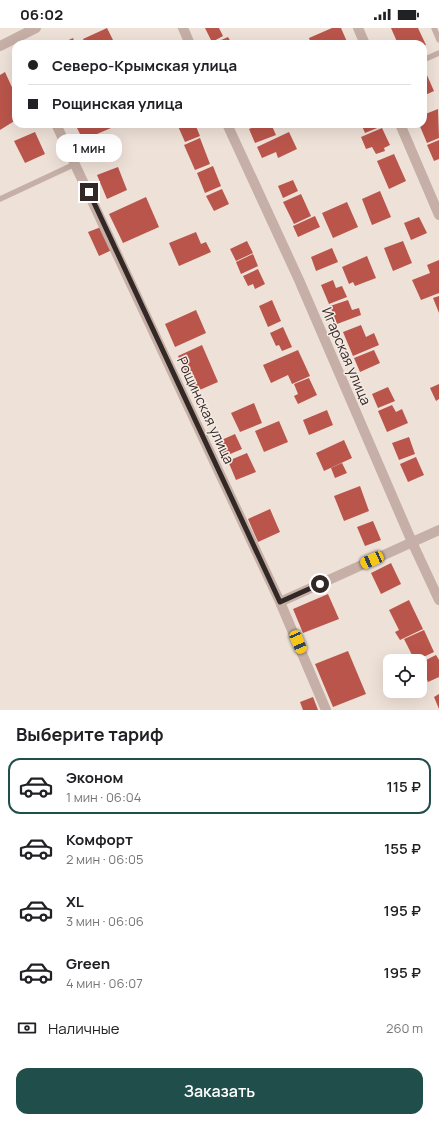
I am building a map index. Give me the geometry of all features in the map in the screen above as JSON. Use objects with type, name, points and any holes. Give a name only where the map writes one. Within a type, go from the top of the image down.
[{"type":"street","points":[[17,40],[36,28]]},
{"type":"street","points":[[182,28],[188,40]]},
{"type":"street","points":[[358,28],[363,40]]},
{"type":"street","points":[[0,46],[12,42]]},
{"type":"street","name":"Рощинская улица","points":[[58,128],[280,602],[326,710]]},
{"type":"street","name":"Игарская улица","points":[[229,128],[299,280],[412,542],[439,600]]},
{"type":"street","points":[[402,128],[439,215]]},
{"type":"street","points":[[280,602],[439,530]]},
{"type":"lane","points":[[434,28],[439,40]]},
{"type":"lane","points":[[427,58],[439,53]]},
{"type":"lane","points":[[0,199],[75,164]]},
{"type":"building","points":[[107,28],[113,40],[83,40]]},
{"type":"building","points":[[205,28],[219,28],[223,36],[216,40],[211,40]]},
{"type":"building","points":[[332,28],[341,28],[346,40],[310,40],[309,38]]},
{"type":"building","points":[[391,28],[418,28],[424,40],[396,40]]},
{"type":"building","points":[[228,37],[230,40],[221,40]]},
{"type":"building","points":[[5,72],[12,87],[12,122],[0,130],[0,75]]},
{"type":"building","points":[[427,75],[434,91],[427,94]]},
{"type":"building","points":[[438,109],[439,138],[427,143],[421,128],[427,128],[427,113]]},
{"type":"building","points":[[77,128],[111,128],[83,140]]},
{"type":"building","points":[[179,128],[197,128],[200,136],[185,142]]},
{"type":"building","points":[[273,128],[276,135],[255,143],[249,129]]},
{"type":"building","points":[[363,128],[377,128],[365,133]]},
{"type":"building","points":[[382,128],[390,145],[384,148],[385,151],[376,154],[372,147],[366,149],[361,137]]},
{"type":"building","points":[[35,132],[45,154],[25,163],[14,141]]},
{"type":"building","points":[[289,132],[297,149],[278,158],[276,152],[262,158],[257,147]]},
{"type":"building","points":[[200,138],[210,164],[195,170],[184,145]]},
{"type":"building","points":[[439,140],[439,159],[434,161],[427,145]]},
{"type":"building","points":[[394,154],[406,181],[389,189],[377,161]]},
{"type":"building","points":[[213,166],[221,186],[205,193],[197,173]]},
{"type":"building","points":[[118,167],[127,190],[107,199],[97,175]]},
{"type":"building","points":[[293,180],[298,191],[283,198],[278,186]]},
{"type":"building","points":[[222,189],[229,204],[214,211],[206,196]]},
{"type":"building","points":[[380,191],[391,217],[372,225],[362,199]]},
{"type":"building","points":[[301,194],[311,216],[294,224],[283,202]]},
{"type":"building","points":[[146,197],[159,227],[123,243],[109,214]]},
{"type":"building","points":[[347,202],[358,227],[333,238],[322,213]]},
{"type":"building","points":[[315,216],[320,227],[298,237],[293,226]]},
{"type":"building","points":[[419,217],[427,233],[411,240],[404,223]]},
{"type":"building","points":[[101,227],[112,250],[99,256],[88,232]]},
{"type":"building","points":[[196,232],[201,244],[206,242],[211,252],[179,266],[169,243]]},
{"type":"building","points":[[247,241],[253,253],[236,261],[230,249]]},
{"type":"building","points":[[403,241],[412,263],[393,271],[384,248]]},
{"type":"building","points":[[332,248],[338,262],[316,271],[311,257]]},
{"type":"building","points":[[253,254],[258,266],[241,274],[236,262]]},
{"type":"building","points":[[367,256],[376,278],[355,286],[353,282],[349,284],[342,267]]},
{"type":"building","points":[[439,260],[439,293],[421,300],[412,280],[430,273],[427,265]]},
{"type":"building","points":[[258,269],[265,284],[255,289],[253,284],[248,286],[243,276]]},
{"type":"building","points":[[333,280],[336,288],[342,286],[347,297],[329,304],[321,285]]},
{"type":"building","points":[[439,296],[439,313],[433,298]]},
{"type":"building","points":[[272,300],[281,321],[268,327],[259,306]]},
{"type":"building","points":[[348,300],[352,310],[359,308],[361,315],[337,324],[330,306]]},
{"type":"building","points":[[196,310],[206,333],[175,347],[165,324]]},
{"type":"building","points":[[361,325],[366,337],[374,333],[379,345],[353,356],[343,332]]},
{"type":"building","points":[[283,327],[292,347],[282,351],[279,345],[276,346],[270,333]]},
{"type":"building","points":[[202,345],[218,382],[195,392],[178,356]]},
{"type":"building","points":[[298,350],[310,376],[292,384],[288,375],[271,383],[263,365]]},
{"type":"building","points":[[374,350],[380,363],[360,372],[354,358]]},
{"type":"building","points":[[309,378],[317,395],[298,404],[294,396],[298,394],[294,384]]},
{"type":"building","points":[[439,384],[439,399],[436,401],[430,388]]},
{"type":"building","points":[[388,387],[395,401],[378,408],[372,394]]},
{"type":"building","points":[[254,403],[262,423],[240,432],[231,413]]},
{"type":"building","points":[[392,405],[396,412],[402,409],[408,423],[387,432],[378,411]]},
{"type":"building","points":[[327,410],[333,425],[309,435],[303,420]]},
{"type":"building","points":[[279,421],[288,442],[264,452],[255,431]]},
{"type":"building","points":[[235,434],[242,449],[223,457],[217,442]]},
{"type":"building","points":[[409,437],[415,454],[399,460],[392,443]]},
{"type":"building","points":[[344,440],[352,458],[324,471],[316,453]]},
{"type":"building","points":[[247,453],[256,472],[236,480],[228,461]]},
{"type":"building","points":[[416,457],[424,475],[408,482],[400,464]]},
{"type":"building","points":[[342,463],[347,473],[335,478],[331,468]]},
{"type":"building","points":[[360,486],[369,511],[344,521],[334,496]]},
{"type":"building","points":[[270,509],[280,532],[258,542],[248,519]]},
{"type":"building","points":[[373,521],[381,540],[365,546],[357,527]]},
{"type":"building","points":[[391,563],[401,584],[381,594],[371,573]]},
{"type":"building","points":[[328,594],[339,619],[303,633],[293,609]]},
{"type":"building","points":[[409,600],[423,629],[400,640],[395,632],[399,630],[389,610]]},
{"type":"building","points":[[424,630],[434,652],[427,655],[427,654],[412,654],[404,639]]},
{"type":"building","points":[[348,651],[366,694],[333,707],[315,664]]},
{"type":"building","points":[[436,655],[439,660],[439,677],[428,682],[427,680],[427,660]]},
{"type":"building","points":[[439,694],[439,709],[434,697]]},
{"type":"building","points":[[313,697],[318,710],[303,710],[300,702]]},
{"type":"route","points":[[89,192],[280,602],[320,584]]}]
